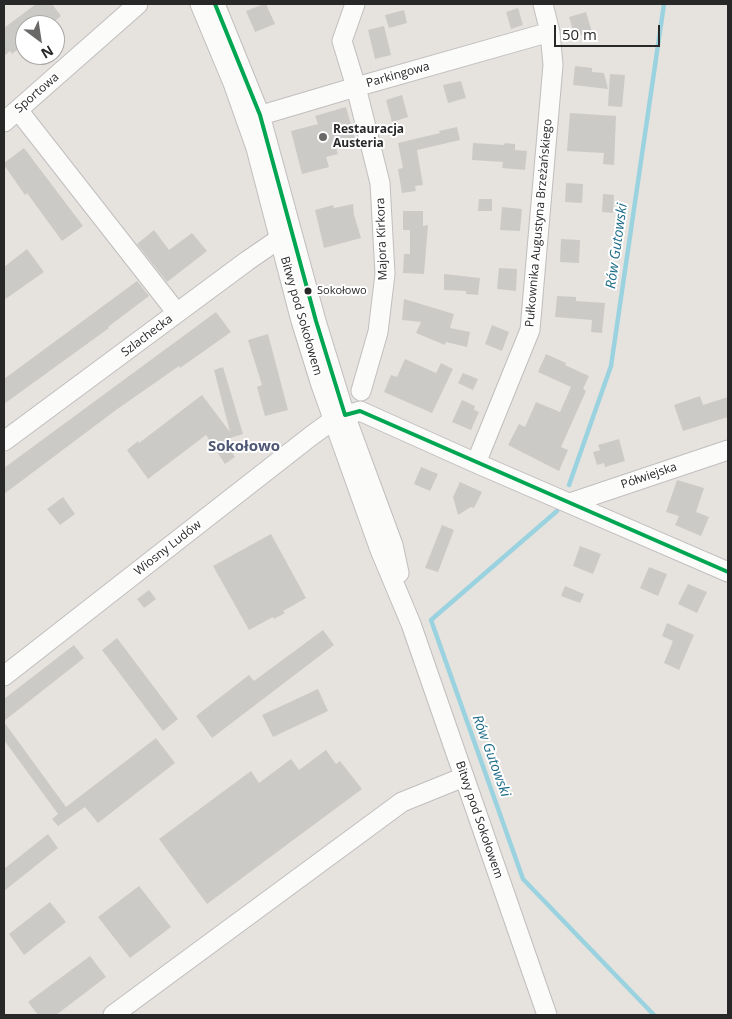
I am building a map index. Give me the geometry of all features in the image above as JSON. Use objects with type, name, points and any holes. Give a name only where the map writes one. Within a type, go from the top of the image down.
[{"type":"street","name":"Sportowa","points":[[4,122],[138,4]]},
{"type":"street","name":"Bitwy pod Sokołowem","points":[[200,4],[233,83],[253,117]]},
{"type":"street","name":"Bitwy pod Sokołowem","points":[[215,4],[253,117],[256,148],[286,237],[310,353],[339,418],[380,550],[411,624],[547,1015]]},
{"type":"street","name":"Majora Kirkora","points":[[355,4],[342,41],[356,86],[380,183],[385,274],[378,332],[361,391]]},
{"type":"street","name":"Pułkownika Augustyna Brzeżańskiego","points":[[476,463],[530,330],[553,66],[550,32],[543,4]]},
{"type":"street","name":"Parkingowa","points":[[253,117],[550,32]]},
{"type":"street","points":[[18,110],[177,313]]},
{"type":"street","name":"Szlachecka","points":[[4,442],[177,313],[286,237]]},
{"type":"street","points":[[339,418],[360,411],[728,572]]},
{"type":"street","name":"Wiosny Ludów","points":[[4,676],[303,442],[339,418]]},
{"type":"street","name":"Półwiejska","points":[[570,503],[728,450]]},
{"type":"street","points":[[113,1015],[402,802],[464,777]]},
{"type":"building","points":[[36,4],[52,4],[60,15],[21,15]]},
{"type":"building","points":[[266,4],[275,24],[255,32],[246,11]]},
{"type":"building","points":[[518,8],[523,25],[511,29],[506,12]]},
{"type":"building","points":[[404,10],[407,23],[389,28],[385,15]]},
{"type":"building","points":[[586,12],[592,32],[575,37],[569,17]]},
{"type":"building","points":[[15,20],[15,52],[12,54],[10,51],[4,56],[4,28]]},
{"type":"building","points":[[384,26],[391,55],[375,59],[368,30]]},
{"type":"building","points":[[575,66],[592,68],[592,72],[604,73],[608,89],[573,85]]},
{"type":"building","points":[[610,74],[625,75],[622,107],[608,106]]},
{"type":"building","points":[[461,81],[466,98],[448,103],[443,85]]},
{"type":"building","points":[[402,95],[408,117],[392,122],[386,100]]},
{"type":"building","name":"Restauracja Austeria","points":[[346,107],[356,143],[336,148],[338,154],[326,157],[329,167],[302,174],[291,131],[318,124],[315,116]]},
{"type":"building","points":[[570,113],[616,116],[614,165],[603,164],[604,153],[567,151]]},
{"type":"building","points":[[457,127],[460,140],[417,150],[423,185],[415,186],[416,191],[402,193],[398,169],[403,168],[398,143]]},
{"type":"building","points":[[473,143],[515,144],[515,150],[527,151],[525,170],[502,168],[503,162],[472,160]]},
{"type":"building","points":[[24,148],[83,226],[62,241],[27,193],[25,195],[4,165],[4,163]]},
{"type":"building","points":[[566,183],[583,184],[582,203],[565,202]]},
{"type":"building","points":[[603,194],[614,195],[613,213],[602,212]]},
{"type":"building","points":[[479,199],[492,199],[492,211],[478,211]]},
{"type":"building","points":[[353,204],[354,215],[361,238],[324,248],[315,210],[333,205],[334,208]]},
{"type":"building","points":[[502,207],[522,209],[520,231],[500,230]]},
{"type":"building","points":[[403,211],[423,211],[423,226],[428,225],[424,274],[403,273],[404,254],[410,254],[410,230],[403,230]]},
{"type":"building","points":[[154,230],[169,250],[192,233],[207,251],[167,282],[137,244]]},
{"type":"building","points":[[561,239],[580,240],[579,263],[560,262]]},
{"type":"building","points":[[27,249],[44,272],[4,300],[4,267]]},
{"type":"building","points":[[499,268],[517,269],[516,291],[497,289]]},
{"type":"building","points":[[444,274],[480,278],[478,295],[466,294],[466,291],[444,290]]},
{"type":"building","points":[[137,281],[149,296],[109,328],[4,404],[4,379]]},
{"type":"building","points":[[557,296],[576,297],[576,301],[605,303],[602,333],[591,332],[592,320],[555,317]]},
{"type":"building","points":[[404,299],[454,314],[450,328],[470,332],[467,347],[446,342],[445,345],[416,333],[421,322],[402,320]]},
{"type":"building","points":[[216,312],[231,332],[116,410],[4,494],[4,468]]},
{"type":"building","points":[[492,325],[509,332],[502,351],[485,344]]},
{"type":"building","points":[[268,334],[288,410],[265,416],[257,387],[262,385],[248,340]]},
{"type":"building","points":[[546,354],[589,376],[583,389],[586,391],[561,447],[568,450],[559,471],[508,445],[519,424],[525,427],[536,402],[560,412],[571,387],[538,372]]},
{"type":"building","points":[[405,359],[436,373],[441,363],[453,369],[432,413],[384,392],[391,375],[397,377]]},
{"type":"building","points":[[223,367],[243,434],[224,440],[235,457],[225,464],[206,435],[148,479],[127,450],[202,395],[230,432],[214,370]]},
{"type":"building","points":[[463,373],[478,379],[473,390],[458,383]]},
{"type":"building","points":[[700,396],[703,405],[728,397],[728,417],[683,431],[674,405]]},
{"type":"building","points":[[462,400],[475,406],[474,410],[479,412],[471,430],[452,422]]},
{"type":"building","points":[[619,439],[625,461],[605,467],[604,463],[597,465],[593,452],[600,450],[598,445]]},
{"type":"building","points":[[421,467],[438,474],[430,491],[414,484]]},
{"type":"building","points":[[677,480],[704,488],[696,512],[709,517],[701,536],[675,525],[679,516],[666,512]]},
{"type":"building","points":[[460,482],[482,492],[474,508],[471,507],[458,515],[453,497]]},
{"type":"building","points":[[63,497],[75,514],[60,525],[47,509]]},
{"type":"building","points":[[442,525],[454,530],[438,572],[425,568]]},
{"type":"building","points":[[271,534],[306,598],[283,611],[285,613],[274,619],[273,617],[249,630],[213,566]]},
{"type":"building","points":[[580,546],[601,554],[593,574],[573,566]]},
{"type":"building","points":[[649,567],[667,574],[658,596],[640,588]]},
{"type":"building","points":[[688,584],[707,592],[697,613],[678,604]]},
{"type":"building","points":[[565,586],[584,594],[580,603],[561,596]]},
{"type":"building","points":[[149,590],[156,599],[144,608],[137,599]]},
{"type":"building","points":[[667,623],[694,635],[679,670],[664,663],[673,641],[662,636]]},
{"type":"building","points":[[323,630],[334,645],[212,738],[196,716],[249,675],[254,681]]},
{"type":"building","points":[[117,638],[178,719],[163,731],[102,650]]},
{"type":"building","points":[[74,645],[84,658],[4,721],[4,699]]},
{"type":"building","points":[[318,689],[328,711],[273,737],[262,715]]},
{"type":"building","points":[[4,722],[66,807],[156,738],[175,763],[98,823],[85,807],[58,826],[52,819],[58,814],[4,740]]},
{"type":"building","points":[[326,750],[336,764],[340,761],[362,789],[207,904],[159,839],[251,771],[259,783],[291,759],[299,770]]},
{"type":"building","points":[[48,834],[58,848],[4,891],[4,869]]},
{"type":"building","points":[[139,886],[171,927],[130,958],[98,917]]},
{"type":"building","points":[[50,902],[66,922],[24,955],[9,934]]},
{"type":"building","points":[[90,956],[106,977],[56,1015],[38,1015],[28,1002]]},
{"type":"waterway","name":"Rów Gutowski","points":[[569,485],[611,366],[664,4]]},
{"type":"waterway","name":"Rów Gutowski","points":[[557,511],[431,620],[523,879],[654,1015]]},
{"type":"transit line","points":[[215,4],[260,115],[316,321],[345,415],[360,411],[728,572]]},
{"type":"place","name":"Restauracja Austeria","points":[[323,137]]},
{"type":"place","name":"Sokołowo","points":[[308,291]]},
{"type":"district","name":"Sokołowo","points":[[244,447]]}]
